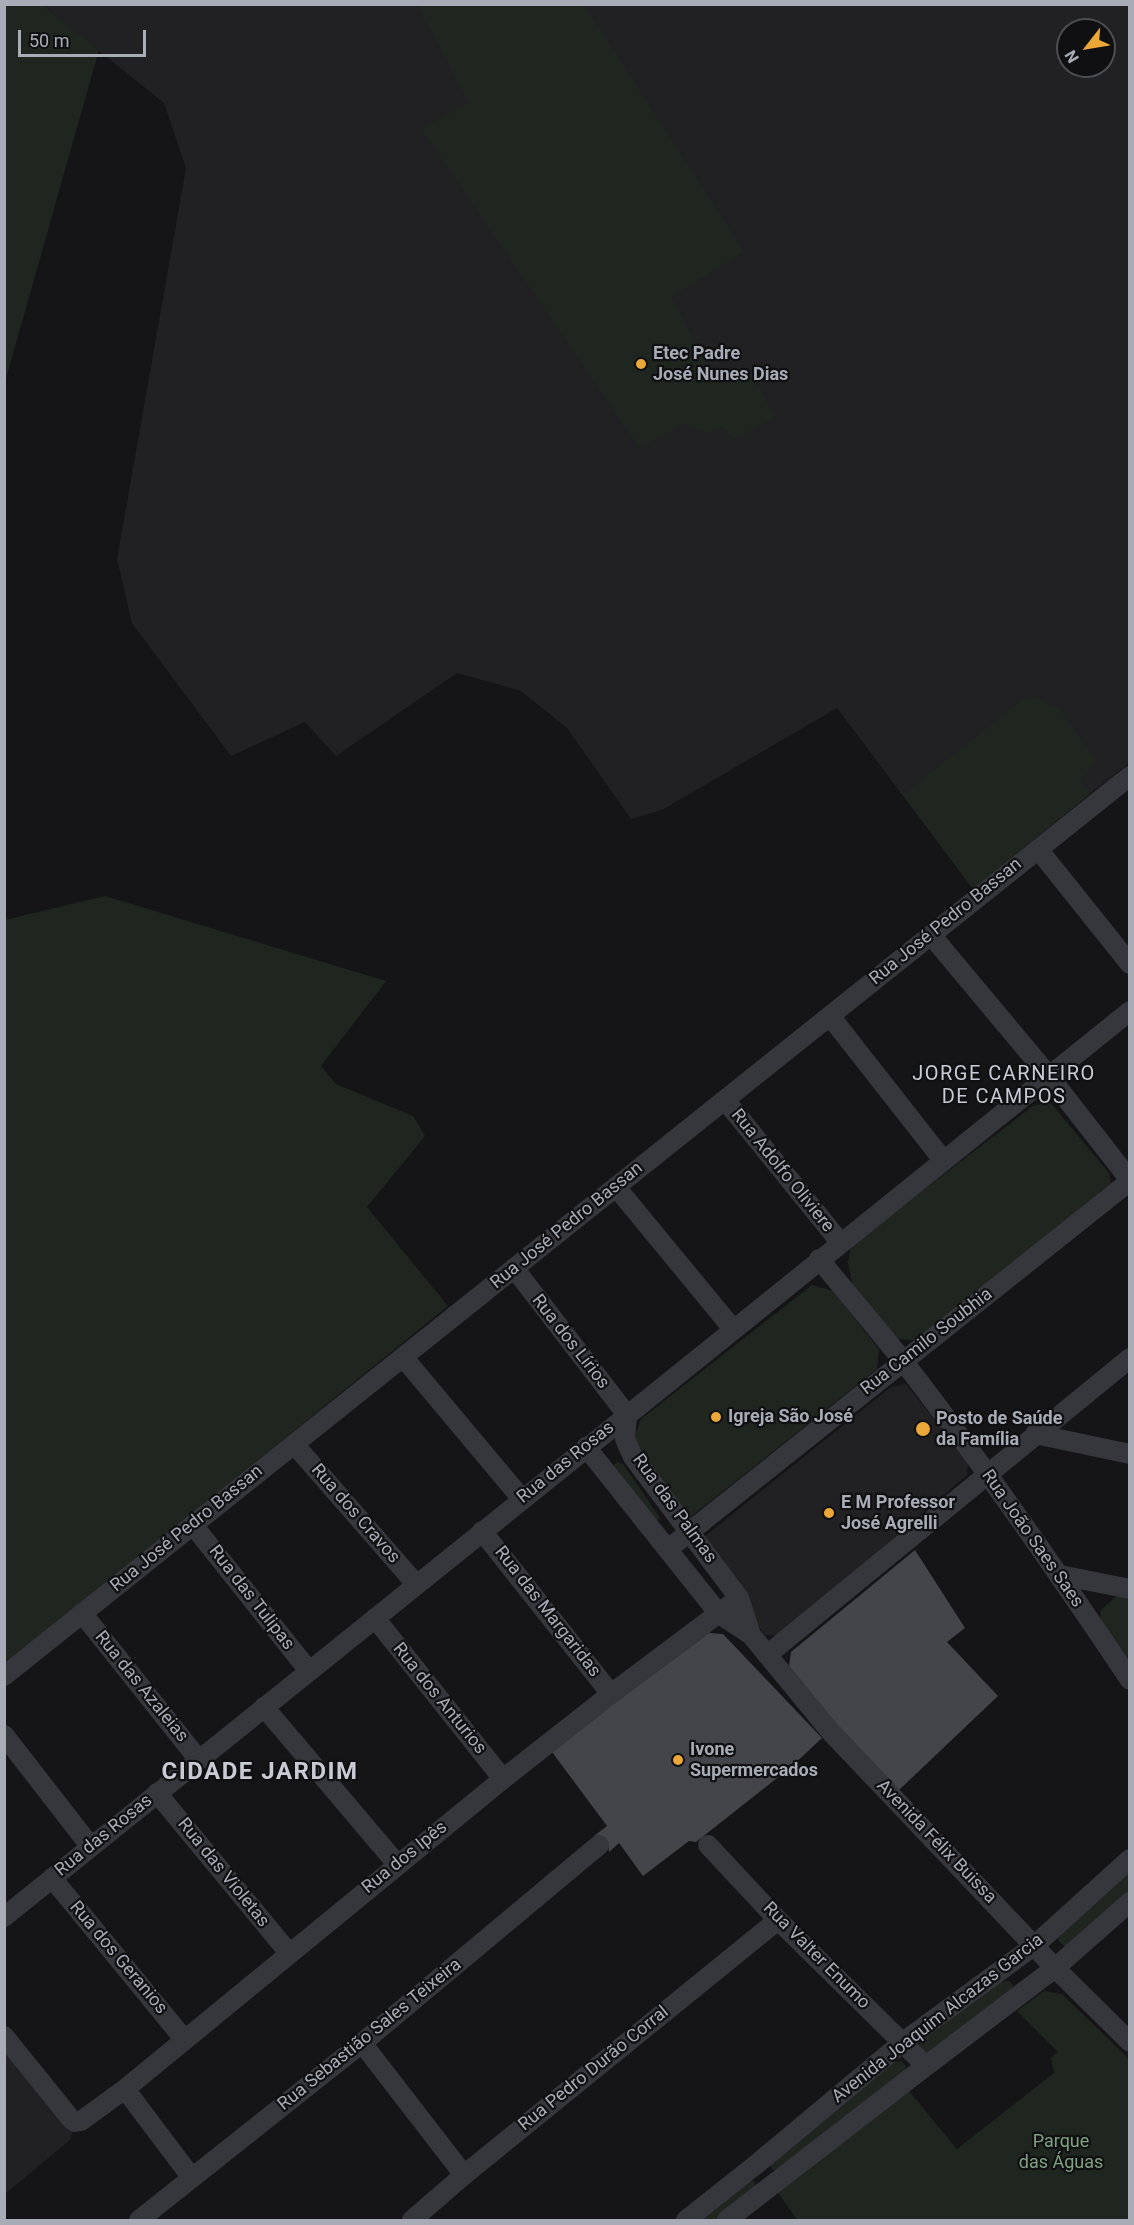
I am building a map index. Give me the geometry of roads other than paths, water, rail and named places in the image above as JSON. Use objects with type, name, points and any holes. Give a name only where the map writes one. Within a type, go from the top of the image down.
[{"type":"street","name":"Rua José Pedro Bassan","points":[[4,1676],[1130,776]]},
{"type":"street","points":[[1038,849],[1130,964]]},
{"type":"street","points":[[931,935],[1048,1075],[1130,1181]]},
{"type":"street","name":"Rua das Rosas","points":[[4,1917],[840,1242],[1130,1011]]},
{"type":"street","points":[[830,1016],[943,1160]]},
{"type":"street","name":"Rua Adolfo Oliviere","points":[[725,1100],[840,1242]]},
{"type":"street","name":"Rua Camilo Soubhia","points":[[668,1549],[1130,1181]]},
{"type":"street","points":[[616,1187],[733,1329]]},
{"type":"street","name":"Rua João Saes Saes","points":[[819,1259],[903,1361],[988,1476],[1060,1575],[1130,1680]]},
{"type":"street","name":"Rua dos Lírios","points":[[514,1268],[627,1415]]},
{"type":"street","points":[[403,1357],[522,1499]]},
{"type":"street","points":[[767,1655],[1130,1358]]},
{"type":"street","name":"Rua das Palmas","points":[[627,1415],[626,1439],[633,1457],[739,1598]]},
{"type":"street","points":[[1035,1434],[1130,1454]]},
{"type":"street","name":"Rua dos Cravos","points":[[294,1444],[416,1584]]},
{"type":"street","name":"Rua das Palmas","points":[[586,1447],[719,1614]]},
{"type":"street","name":"Rua das Tulipas","points":[[193,1525],[309,1671]]},
{"type":"street","name":"Rua das Margaridas","points":[[482,1531],[611,1694]]},
{"type":"street","points":[[1060,1575],[1130,1589]]},
{"type":"street","name":"Avenida Félix Buissa","points":[[739,1598],[751,1635]]},
{"type":"street","name":"Rua dos Ipês","points":[[4,2036],[75,2122],[81,2121],[125,2089],[184,2038],[503,1779],[739,1598]]},
{"type":"street","name":"Rua das Azaleias","points":[[82,1614],[199,1760]]},
{"type":"street","name":"Avenida Félix Buissa","points":[[719,1614],[751,1635],[830,1731],[1056,1968],[1130,2042]]},
{"type":"street","name":"Rua dos Anturios","points":[[375,1618],[503,1779]]},
{"type":"street","points":[[264,1707],[397,1864]]},
{"type":"street","points":[[4,1736],[91,1847]]},
{"type":"street","name":"Rua das Violetas","points":[[157,1793],[289,1953]]},
{"type":"street","name":"Rua Sebastião Sales Teixeira","points":[[139,2220],[362,2043],[599,1845]]},
{"type":"street","name":"Rua Valter Enumo","points":[[708,1845],[778,1920],[926,2066]]},
{"type":"street","name":"Avenida Joaquim Alcazas Garcia","points":[[686,2220],[903,2042],[1035,1946],[1130,1858]]},
{"type":"street","name":"Rua dos Geranios","points":[[52,1878],[184,2038]]},
{"type":"street","name":"Avenida Joaquim Alcazas Garcia","points":[[727,2220],[1056,1968],[1130,1902]]},
{"type":"street","name":"Rua Pedro Durão Corral","points":[[412,2220],[464,2175],[778,1920]]},
{"type":"street","points":[[362,2043],[464,2175]]},
{"type":"street","points":[[125,2089],[192,2178]]},
{"type":"street","points":[[758,2163],[773,2184]]},
{"type":"place","name":"Etec Padre José Nunes Dias","points":[[641,364]]},
{"type":"place","name":"Igreja São José","points":[[716,1417]]},
{"type":"place","name":"Posto de Saúde da Família","points":[[923,1429]]},
{"type":"place","name":"E M Professor José Agrelli","points":[[829,1513]]},
{"type":"place","name":"Ivone Supermercados","points":[[678,1760]]},
{"type":"district","name":"JORGE CARNEIRO DE CAMPOS","points":[[1004,1086]]},
{"type":"district","name":"CIDADE JARDIM","points":[[260,1773]]},
{"type":"park label","name":"Parque das Águas","points":[[1061,2152]]}]
